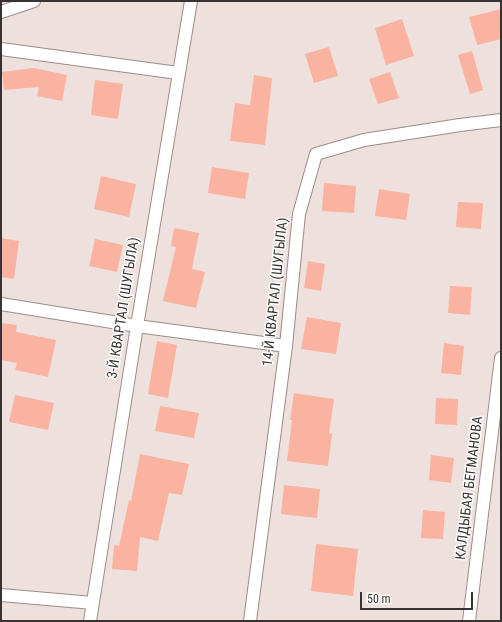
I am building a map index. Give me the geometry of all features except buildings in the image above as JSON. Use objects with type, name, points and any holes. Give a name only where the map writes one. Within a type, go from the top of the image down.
[{"type":"street","points":[[1,12],[34,1]]},
{"type":"street","name":"3-Й КВАРТАЛ (ШУГЫЛА)","points":[[90,621],[191,1]]},
{"type":"street","points":[[1,49],[178,74]]},
{"type":"street","name":"14-Й КВАРТАЛ (ШУГЫЛА)","points":[[250,621],[286,346],[299,214],[316,154],[364,140],[501,120]]},
{"type":"street","points":[[1,304],[137,326],[286,346]]},
{"type":"street","name":"КАЛДЫБАЯ БЕГМАНОВА","points":[[469,621],[501,358]]},
{"type":"street","points":[[1,595],[93,603]]}]
